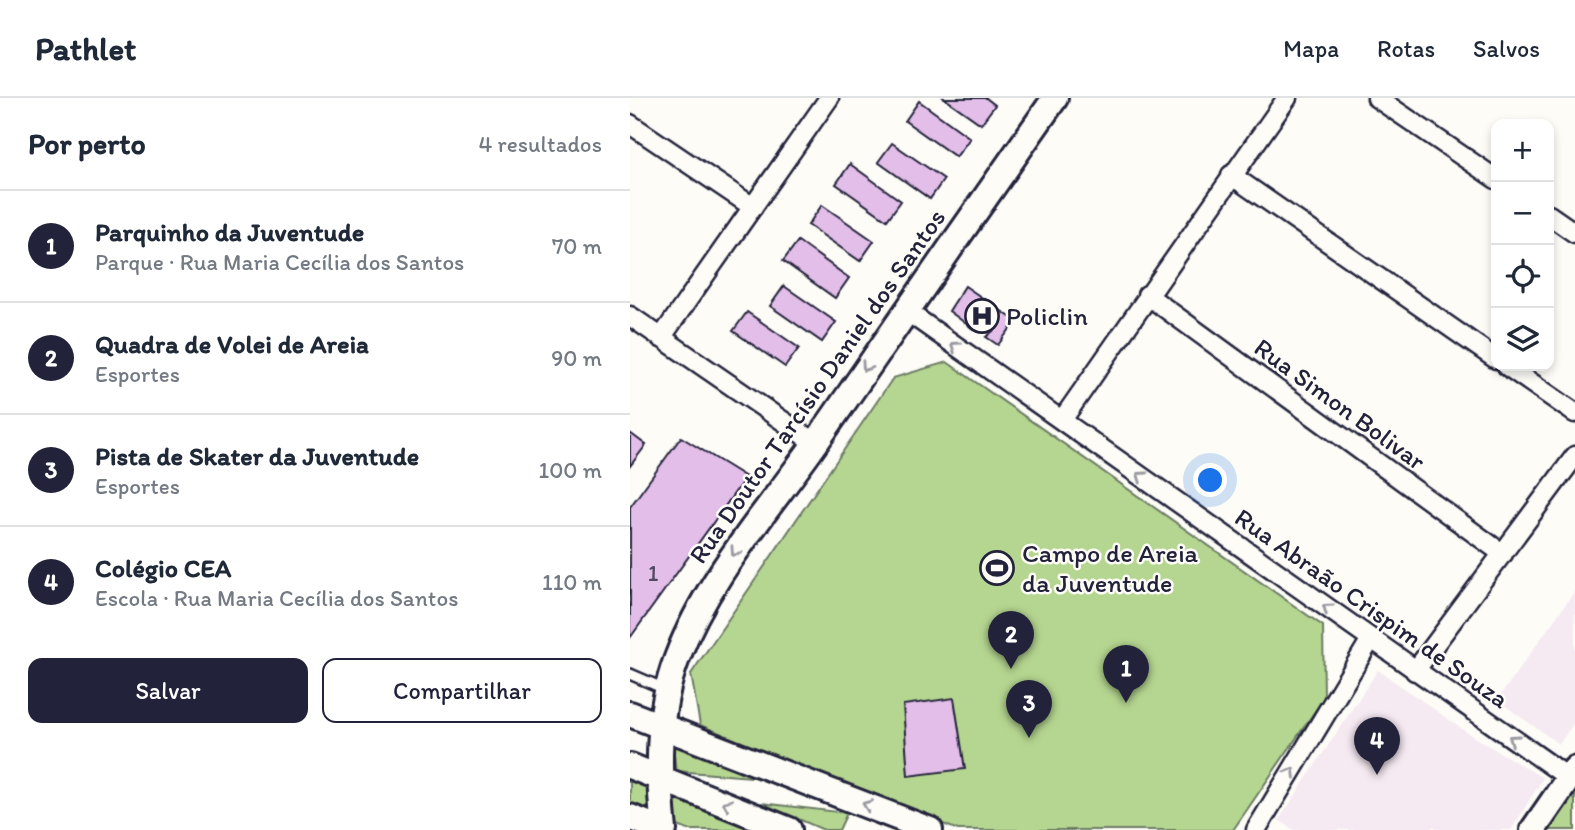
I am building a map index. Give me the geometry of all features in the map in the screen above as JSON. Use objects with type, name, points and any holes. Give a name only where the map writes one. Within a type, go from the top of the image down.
[{"type":"street","points":[[661,338],[829,98]]},
{"type":"street","name":"Rua Doutor Tarcísio Daniel dos Santos","points":[[663,830],[658,778],[661,726],[676,659],[700,610],[735,551],[815,443],[1055,98]]},
{"type":"street","points":[[1062,420],[1146,295],[1287,98]]},
{"type":"street","points":[[1377,98],[1491,176]]},
{"type":"street","points":[[630,124],[753,207]]},
{"type":"street","points":[[1231,175],[1491,356]]},
{"type":"street","points":[[1554,218],[1575,233]]},
{"type":"street","name":"Rua Simon Bolivar","points":[[1146,295],[1503,554]]},
{"type":"street","name":"Rua Abraão Crispim de Souza","points":[[905,310],[1415,671],[1572,774]]},
{"type":"street","points":[[630,316],[815,443]]},
{"type":"street","points":[[1514,371],[1575,413]]},
{"type":"street","points":[[1415,671],[1575,456]]},
{"type":"street","points":[[1256,830],[1371,639]]},
{"type":"street","points":[[630,714],[930,830]]},
{"type":"street","points":[[630,766],[789,830]]},
{"type":"street","points":[[1533,830],[1572,774]]},
{"type":"street","points":[[630,817],[663,830]]},
{"type":"lane","points":[[630,674],[669,691]]},
{"type":"shaded area","points":[[1575,591],[1575,721],[1559,744],[1497,700]]},
{"type":"shaded area","points":[[1378,670],[1472,736],[1543,778],[1511,830],[1440,830],[1433,826],[1430,830],[1294,830],[1279,820]]},
{"type":"green space","points":[[947,362],[1323,626],[1324,698],[1233,830],[958,830],[700,725],[691,674],[893,378]]},
{"type":"green space","points":[[673,745],[765,778],[676,771]]},
{"type":"green space","points":[[630,777],[763,830],[688,830],[630,807]]},
{"type":"green space","points":[[1575,792],[1575,830],[1549,830]]},
{"type":"green space","points":[[761,803],[847,813],[839,830],[824,830]]},
{"type":"building","points":[[944,98],[986,98],[995,105],[981,124]]},
{"type":"building","points":[[919,101],[970,138],[956,157],[905,121]]},
{"type":"building","points":[[892,143],[944,179],[930,199],[878,162]]},
{"type":"building","points":[[850,164],[901,201],[887,220],[836,184]]},
{"type":"building","points":[[822,205],[874,241],[860,261],[808,225]]},
{"type":"building","points":[[798,241],[849,278],[835,298],[783,261]]},
{"type":"building","points":[[784,286],[836,322],[822,342],[770,306]]},
{"type":"building","name":"Policlin","points":[[965,286],[1016,321],[998,345],[986,337],[993,331],[982,326],[973,329],[949,311]]},
{"type":"building","points":[[747,312],[799,348],[785,367],[733,331]]},
{"type":"building","points":[[630,433],[646,445],[630,466]]},
{"type":"building","points":[[681,437],[746,477],[630,638],[630,507]]},
{"type":"building","points":[[954,698],[965,769],[908,776],[903,705]]},
{"type":"place","name":"Policlin","points":[[982,316]]},
{"type":"place","name":"Campo de Areia da Juventude","points":[[997,568]]},
{"type":"place","name":"Quadra de Volei de Areia","points":[[1011,669]]},
{"type":"place","name":"Parquinho da Juventude","points":[[1126,703]]},
{"type":"place","name":"Pista de Skater da Juventude","points":[[1029,738]]},
{"type":"place","name":"Colégio CEA","points":[[1377,775]]}]
